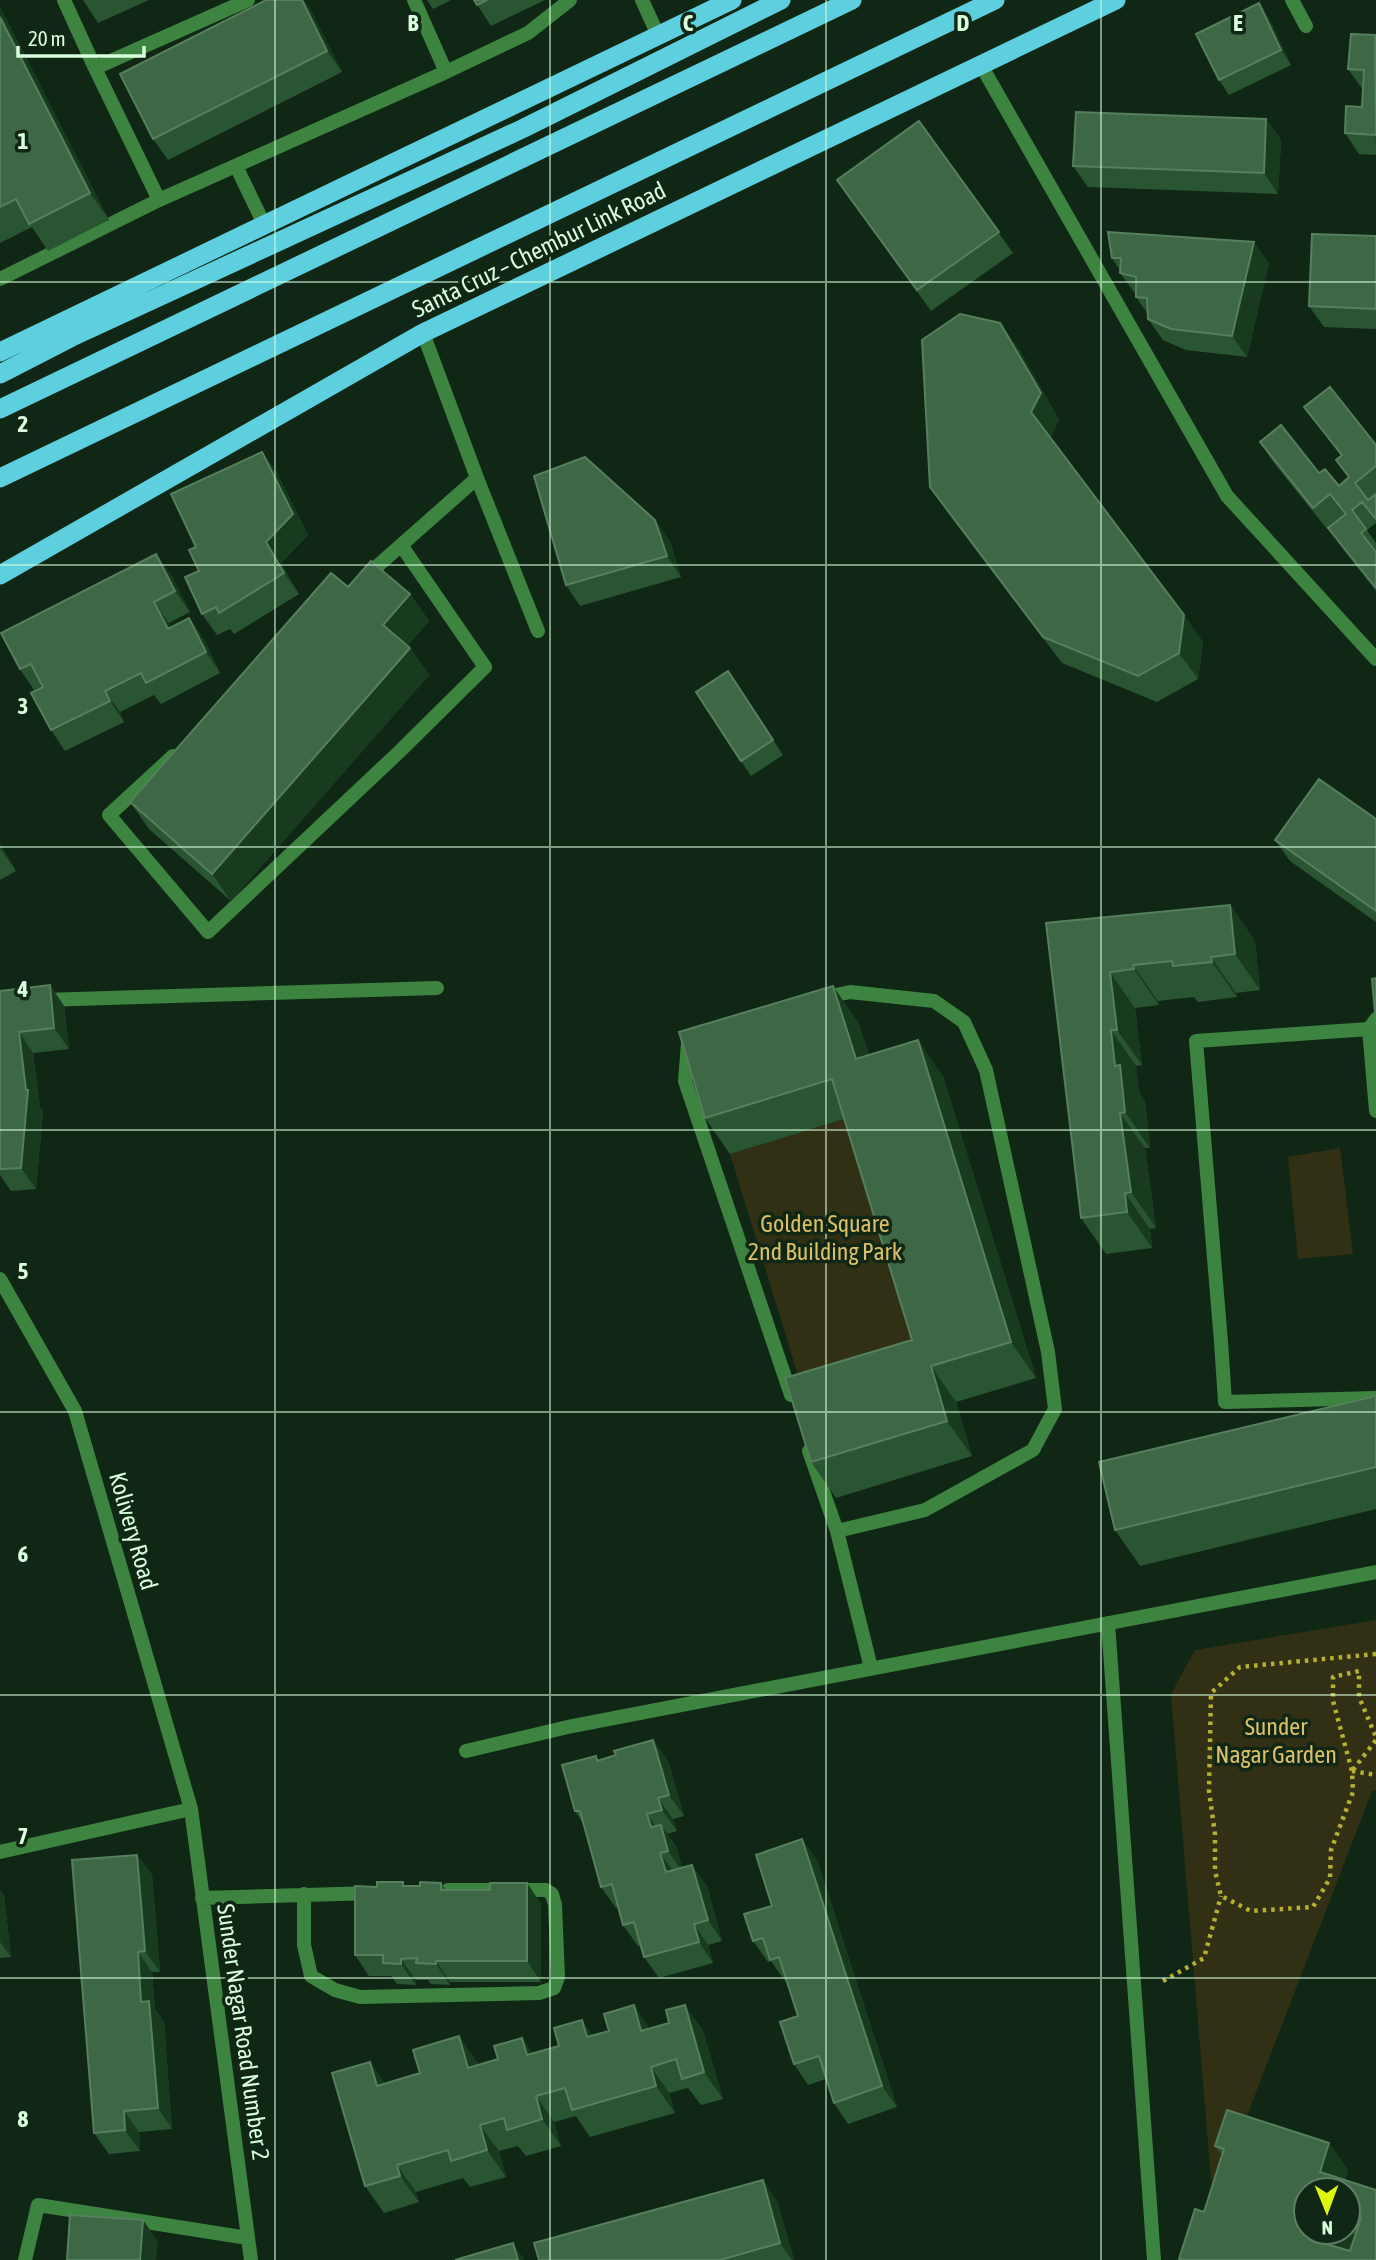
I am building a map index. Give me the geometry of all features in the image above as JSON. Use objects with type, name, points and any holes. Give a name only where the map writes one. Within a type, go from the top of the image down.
[{"type":"highway","points":[[0,352],[732,0]]},
{"type":"highway","points":[[0,374],[72,337],[522,129],[781,0]]},
{"type":"highway","points":[[0,409],[852,0]]},
{"type":"highway","points":[[0,478],[995,0]]},
{"type":"highway","name":"Santa Cruz – Chembur Link Road","points":[[0,575],[423,333],[1115,0]]},
{"type":"street","points":[[64,0],[159,201]]},
{"type":"street","points":[[95,68],[248,0]]},
{"type":"street","points":[[414,0],[446,72]]},
{"type":"street","points":[[0,279],[159,201],[528,33],[570,0]]},
{"type":"street","points":[[642,0],[658,36]]},
{"type":"street","points":[[1293,0],[1306,26]]},
{"type":"street","points":[[981,65],[1227,496],[1376,659]]},
{"type":"street","points":[[236,166],[264,225]]},
{"type":"street","points":[[423,333],[538,631]]},
{"type":"street","points":[[350,591],[477,478]]},
{"type":"street","points":[[179,750],[109,816],[208,932],[485,667],[401,544]]},
{"type":"street","points":[[23,1002],[191,994],[437,988]]},
{"type":"street","points":[[801,1003],[850,992],[933,1001],[964,1023],[986,1070],[1048,1352],[1055,1409],[1033,1450],[925,1510],[837,1531]]},
{"type":"street","points":[[1376,1111],[1373,1024],[1196,1041],[1222,1342],[1224,1402],[1376,1398]]},
{"type":"street","points":[[698,1038],[688,1043],[685,1081],[796,1412]]},
{"type":"street","name":"Kolivery Road","points":[[0,1279],[75,1411],[191,1809]]},
{"type":"street","points":[[805,1439],[837,1531],[871,1668]]},
{"type":"street","points":[[466,1751],[572,1726],[1376,1572]]},
{"type":"street","points":[[1108,1623],[1154,2260]]},
{"type":"street","points":[[0,1853],[191,1809]]},
{"type":"street","name":"Sunder Nagar Road Number 2","points":[[191,1809],[250,2259]]},
{"type":"street","points":[[304,1894],[304,1945],[311,1976],[335,1990],[360,1997],[540,1993],[554,1988],[558,1977],[555,1905],[552,1894],[546,1889],[439,1891]]},
{"type":"street","points":[[202,1898],[385,1892]]},
{"type":"street","points":[[25,2260],[38,2206],[248,2238]]},
{"type":"path","points":[[1136,1996],[1204,1958],[1221,1896],[1215,1871],[1215,1834],[1209,1791],[1211,1693],[1240,1667],[1376,1654]]},
{"type":"path","points":[[1221,1896],[1251,1911],[1313,1907],[1330,1878],[1331,1850],[1353,1792],[1352,1771],[1333,1701],[1333,1677],[1359,1671],[1359,1697],[1376,1738],[1352,1771]]},
{"type":"path","points":[[1352,1771],[1376,1775]]},
{"type":"green space","name":"Golden Square 2nd Building Park","points":[[857,1115],[937,1376],[810,1414],[730,1154]]},
{"type":"green space","points":[[1340,1148],[1353,1254],[1298,1259],[1288,1157]]},
{"type":"green space","name":"Sunder Nagar Garden","points":[[1376,1620],[1376,1791],[1372,1791],[1213,2204],[1171,1694],[1195,1650]]},
{"type":"building","points":[[266,0],[302,0],[327,51],[153,139],[120,74]]},
{"type":"building","points":[[474,0],[487,0],[477,5]]},
{"type":"building","points":[[1259,3],[1281,50],[1219,80],[1196,34]]},
{"type":"building","points":[[0,17],[90,193],[29,224],[16,199],[0,207]]},
{"type":"building","points":[[1351,34],[1375,35],[1376,135],[1345,133],[1346,106],[1362,107],[1364,70],[1348,69]]},
{"type":"building","points":[[1076,112],[1266,119],[1264,173],[1073,166]]},
{"type":"building","points":[[919,121],[999,232],[917,290],[837,180]]},
{"type":"building","points":[[1108,232],[1254,242],[1232,336],[1171,329],[1148,319],[1147,298],[1136,297],[1136,277],[1120,273],[1121,258],[1112,258]]},
{"type":"building","points":[[1312,234],[1376,236],[1376,309],[1309,306]]},
{"type":"building","points":[[960,314],[1000,323],[1041,393],[1031,412],[1184,615],[1179,653],[1138,676],[1043,637],[930,487],[922,340]]},
{"type":"building","points":[[1330,387],[1376,445],[1376,466],[1355,483],[1368,500],[1376,494],[1376,519],[1362,502],[1352,510],[1366,529],[1361,533],[1376,552],[1376,588],[1328,528],[1346,514],[1330,494],[1313,508],[1260,442],[1281,425],[1319,473],[1325,469],[1339,486],[1349,477],[1336,460],[1342,455],[1304,407]]},
{"type":"building","points":[[262,452],[293,514],[266,542],[284,573],[219,613],[216,607],[202,614],[185,577],[199,571],[189,550],[196,547],[171,494]]},
{"type":"building","points":[[585,457],[655,520],[667,556],[566,585],[534,476]]},
{"type":"building","points":[[156,554],[175,591],[154,602],[168,629],[189,618],[206,652],[146,683],[141,673],[105,691],[110,701],[51,730],[31,693],[43,687],[31,664],[20,669],[1,633]]},
{"type":"building","points":[[371,561],[410,594],[383,625],[410,648],[212,874],[130,802],[331,573],[348,587]]},
{"type":"building","points":[[728,671],[773,740],[741,761],[696,692]]},
{"type":"building","points":[[1319,779],[1376,819],[1376,911],[1275,840]]},
{"type":"building","points":[[1230,905],[1235,954],[1211,957],[1212,962],[1173,966],[1172,961],[1133,965],[1134,969],[1110,972],[1117,1030],[1111,1030],[1115,1066],[1120,1065],[1125,1112],[1120,1113],[1131,1192],[1125,1193],[1127,1212],[1081,1218],[1046,923]]},
{"type":"building","points":[[1376,978],[1376,1024],[1372,979]]},
{"type":"building","points":[[50,985],[54,1028],[19,1032],[28,1090],[21,1168],[0,1169],[0,991]]},
{"type":"building","points":[[833,986],[856,1059],[918,1040],[1011,1342],[931,1366],[947,1421],[811,1462],[785,1378],[912,1340],[832,1079],[705,1118],[679,1032]]},
{"type":"building","points":[[1376,1396],[1376,1467],[1115,1530],[1099,1462]]},
{"type":"building","points":[[653,1740],[669,1795],[658,1798],[662,1810],[647,1814],[651,1827],[661,1825],[668,1851],[660,1853],[666,1872],[692,1865],[708,1920],[694,1924],[699,1942],[644,1957],[634,1922],[623,1925],[612,1884],[601,1887],[580,1811],[575,1811],[562,1765],[596,1756],[597,1761],[616,1755],[614,1751]]},
{"type":"building","points":[[802,1839],[882,2086],[834,2103],[819,2056],[794,2064],[780,2022],[798,2016],[779,1957],[770,1960],[763,1938],[753,1941],[744,1914],[772,1906],[756,1855]]},
{"type":"building","points":[[137,1855],[145,1951],[138,1952],[141,2002],[149,2001],[158,2108],[124,2111],[125,2130],[94,2133],[72,1860]]},
{"type":"building","points":[[377,1882],[403,1882],[403,1886],[420,1886],[420,1882],[441,1883],[441,1890],[490,1890],[490,1883],[527,1883],[527,1961],[436,1961],[436,1964],[416,1963],[417,1958],[401,1959],[401,1964],[383,1963],[383,1955],[355,1955],[355,1886],[377,1887]]},
{"type":"building","points":[[634,2005],[641,2031],[669,2023],[666,2010],[685,2005],[704,2072],[682,2079],[676,2059],[651,2067],[656,2086],[572,2110],[565,2088],[536,2096],[542,2119],[507,2130],[504,2118],[480,2125],[487,2150],[451,2161],[448,2150],[397,2165],[400,2176],[365,2186],[332,2073],[370,2062],[377,2086],[420,2073],[413,2050],[459,2036],[468,2068],[498,2059],[494,2046],[522,2038],[527,2055],[559,2046],[554,2028],[582,2020],[587,2037],[609,2031],[604,2014]]},
{"type":"building","points":[[1227,2110],[1329,2143],[1320,2172],[1332,2176],[1292,2176],[1292,2246],[1333,2246],[1350,2251],[1352,2246],[1362,2246],[1362,2186],[1376,2190],[1376,2260],[1179,2259],[1195,2209],[1204,2212],[1224,2149],[1215,2146]]},
{"type":"building","points":[[763,2180],[780,2243],[720,2260],[539,2260],[534,2243]]},
{"type":"building","points":[[70,2215],[143,2220],[140,2260],[67,2260]]},
{"type":"building","points":[[513,2243],[518,2260],[455,2260]]}]
